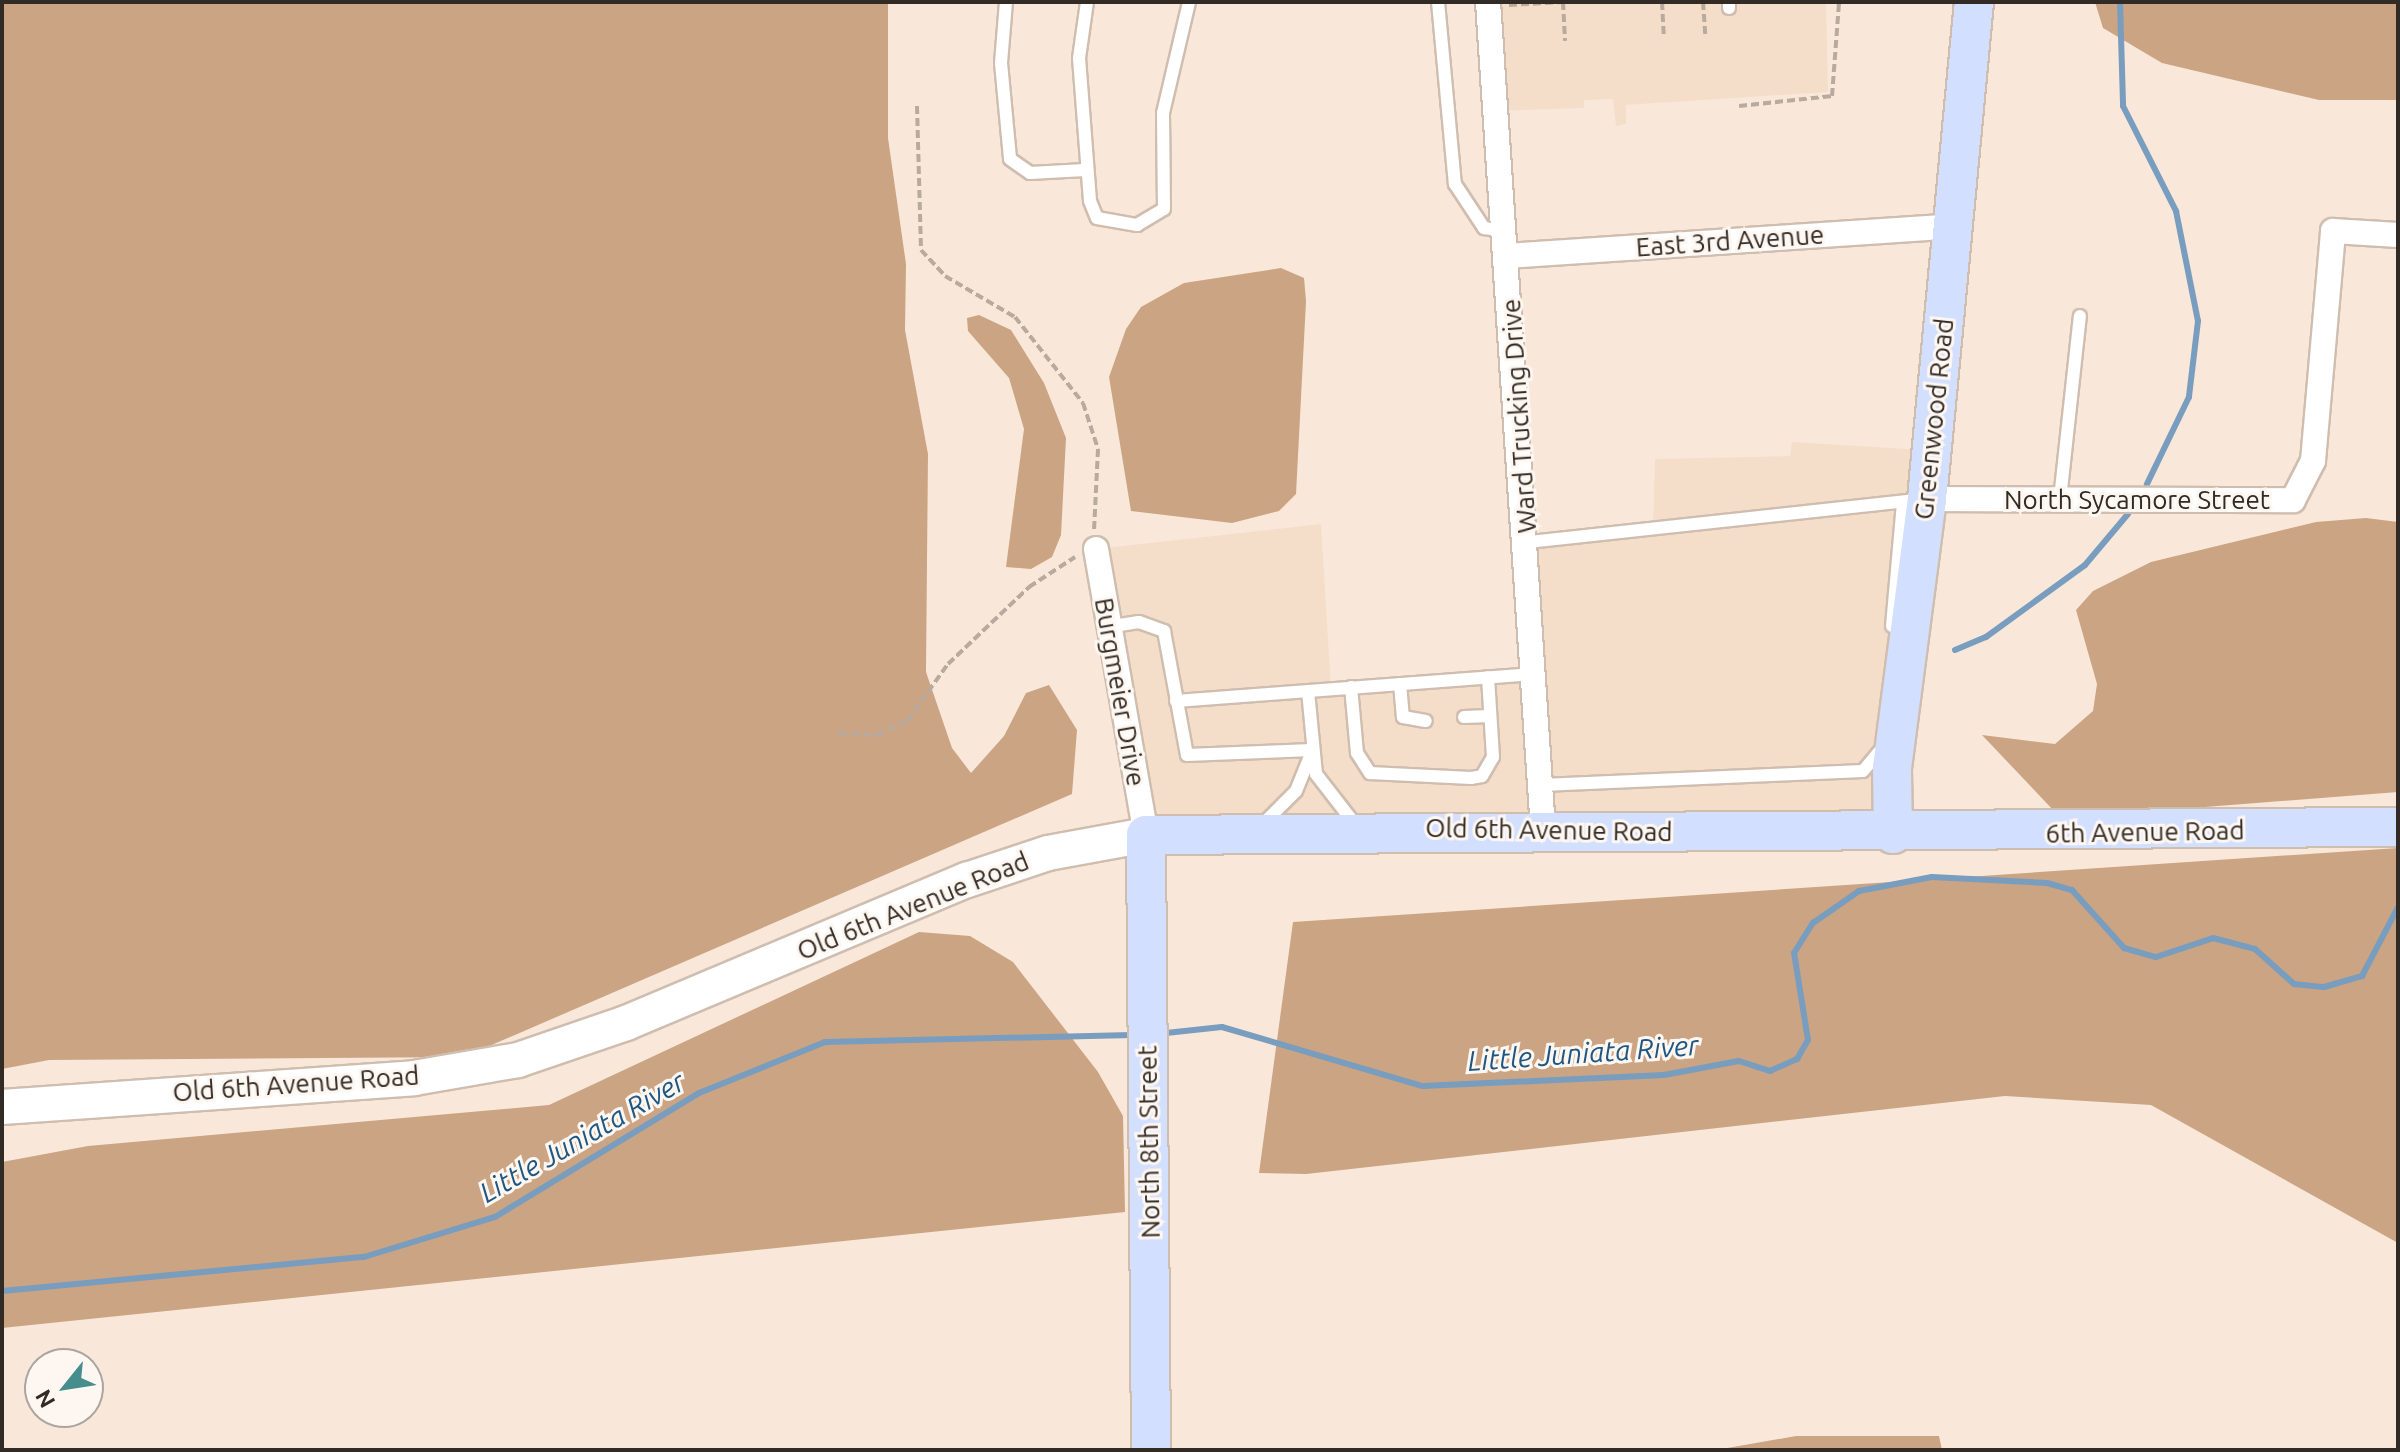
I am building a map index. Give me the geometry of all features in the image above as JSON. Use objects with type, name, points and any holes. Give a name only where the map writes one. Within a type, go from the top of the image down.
[{"type":"main road","name":"Greenwood Road","points":[[1893,834],[1892,768],[1915,500],[1953,226],[1974,2]]},
{"type":"main road","name":"6th Avenue Road","points":[[1893,834],[2398,827]]},
{"type":"main road","name":"Old 6th Avenue Road","points":[[2,1107],[414,1078],[518,1060],[626,1023],[967,880],[1048,853],[1146,835],[1363,828],[1893,834]]},
{"type":"main road","name":"North 8th Street","points":[[1146,835],[1151,1450]]},
{"type":"street","name":"Ward Trucking Drive","points":[[1488,4],[1538,674],[1543,830]]},
{"type":"street","name":"East 3rd Avenue","points":[[1507,256],[1953,226]]},
{"type":"street","name":"North Sycamore Street","points":[[1915,500],[2293,500],[2313,461],[2333,231],[2398,235]]},
{"type":"street","name":"Burgmeier Drive","points":[[1096,549],[1107,627],[1146,835]]},
{"type":"lane","points":[[1006,2],[1001,63],[1010,159],[1030,173],[1085,170]]},
{"type":"lane","points":[[1087,2],[1079,58],[1085,170],[1097,218],[1137,225],[1164,209],[1163,113],[1189,2]]},
{"type":"lane","points":[[1438,2],[1455,184],[1484,228],[1505,231]]},
{"type":"lane","points":[[2060,499],[2080,316]]},
{"type":"lane","points":[[1529,542],[1915,500],[1891,638]]},
{"type":"lane","points":[[1107,627],[1139,622],[1164,631],[1187,755],[1312,750]]},
{"type":"lane","points":[[1542,785],[1870,769],[1879,751],[1889,653]]},
{"type":"lane","points":[[1176,701],[1538,674]]},
{"type":"lane","points":[[1351,687],[1357,753],[1381,778],[1482,776],[1493,757],[1488,677]]},
{"type":"lane","points":[[1400,684],[1403,717],[1426,721]]},
{"type":"lane","points":[[1308,691],[1312,750],[1326,794],[1363,828]]},
{"type":"lane","points":[[1464,717],[1490,716]]},
{"type":"lane","points":[[1257,830],[1296,791],[1312,750]]},
{"type":"path","points":[[1488,4],[1563,2],[1565,41]]},
{"type":"path","points":[[1662,2],[1664,36]]},
{"type":"path","points":[[1703,2],[1705,34]]},
{"type":"path","points":[[1739,106],[1832,96],[1839,2]]},
{"type":"path","points":[[839,733],[877,735],[907,721],[948,664],[1029,587],[1096,549],[1098,449],[1083,403],[1015,317],[945,276],[921,250],[917,106]]},
{"type":"shaded area","points":[[2,2],[888,2],[888,138],[906,264],[905,330],[928,454],[926,672],[952,748],[971,773],[1004,736],[1026,693],[1049,685],[1077,730],[1072,794],[464,1057],[49,1060],[2,1069]]},
{"type":"shaded area","points":[[1488,2],[1826,2],[1828,92],[1626,105],[1626,124],[1616,126],[1613,99],[1584,100],[1584,108],[1496,111]]},
{"type":"shaded area","points":[[2095,2],[2398,2],[2398,100],[2319,100],[2162,63],[2103,28]]},
{"type":"shaded area","points":[[1281,268],[1304,278],[1306,301],[1296,494],[1279,511],[1232,523],[1131,511],[1109,377],[1126,329],[1141,307],[1184,283]]},
{"type":"shaded area","points":[[979,315],[1011,330],[1044,383],[1066,438],[1061,535],[1052,557],[1031,569],[1006,567],[1024,429],[1009,378],[968,331],[967,318]]},
{"type":"shaded area","points":[[1792,442],[1924,450],[1885,831],[1139,829],[1096,549],[1321,524],[1331,688],[1535,674],[1529,542],[1653,528],[1655,459],[1790,456]]},
{"type":"shaded area","points":[[2366,518],[2398,522],[2398,792],[2103,815],[2055,812],[1982,735],[2055,744],[2093,711],[2097,684],[2076,610],[2093,591],[2151,562],[2316,522]]},
{"type":"shaded area","points":[[2398,848],[2398,1243],[2151,1105],[2005,1096],[1306,1174],[1259,1173],[1293,922]]},
{"type":"shaded area","points":[[919,932],[970,936],[1013,962],[1098,1072],[1123,1116],[1125,1212],[2,1328],[2,1162],[88,1146],[549,1105]]},
{"type":"shaded area","points":[[1796,1436],[1939,1436],[1942,1450],[1716,1450]]},
{"type":"waterway","points":[[2120,2],[2123,106],[2176,211],[2198,321],[2189,397],[2147,484]]},
{"type":"waterway","points":[[1955,650],[1986,637],[2085,565],[2128,514]]},
{"type":"waterway","name":"Little Juniata River","points":[[1166,1033],[1222,1027],[1423,1086],[1664,1075],[1739,1061],[1770,1071],[1797,1059],[1808,1040],[1794,953],[1813,923],[1859,891],[1932,877],[2047,883],[2072,890],[2124,948],[2156,957],[2213,938],[2255,949],[2294,984],[2324,987],[2362,976],[2398,907]]},
{"type":"waterway","name":"Little Juniata River","points":[[2,1291],[364,1257],[495,1217],[699,1093],[825,1042],[1132,1035]]}]
